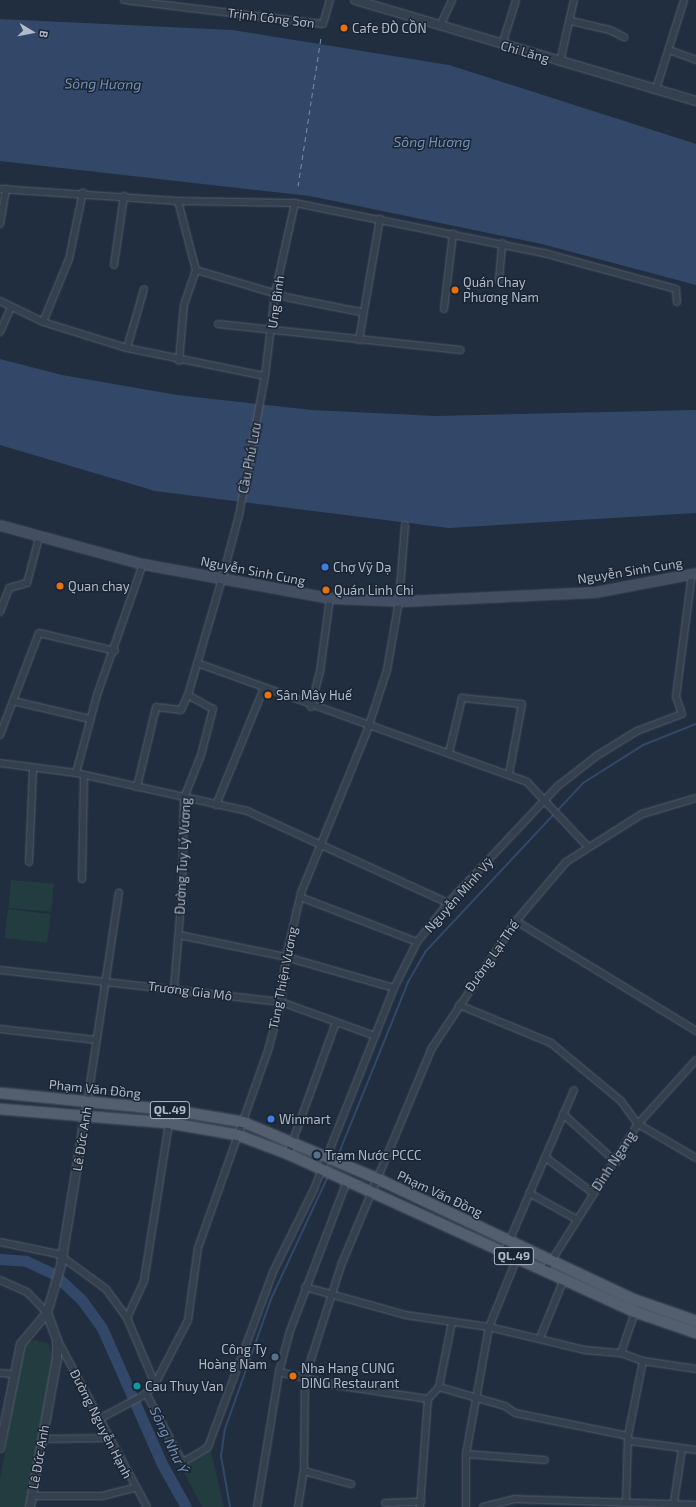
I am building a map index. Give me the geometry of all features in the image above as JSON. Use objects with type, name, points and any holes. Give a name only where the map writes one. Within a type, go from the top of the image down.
[{"type":"main road","name":"Nguyễn Sinh Cung","points":[[0,525],[40,538],[143,564],[330,598],[398,601],[595,592],[694,574]]},
{"type":"main road","name":"Phạm Văn Đồng","points":[[0,1093],[87,1102],[243,1122],[378,1179],[633,1299],[696,1322]]},
{"type":"main road","name":"Phạm Văn Đồng","points":[[0,1109],[169,1123],[238,1135],[288,1154],[504,1251],[635,1312],[696,1333]]},
{"type":"street","name":"Trịnh Công Sơn","points":[[124,0],[323,24],[330,0]]},
{"type":"street","name":"Chi Lăng","points":[[356,0],[502,45],[696,101]]},
{"type":"street","points":[[440,26],[452,0]]},
{"type":"street","points":[[502,45],[516,0]]},
{"type":"street","points":[[560,62],[571,21],[574,0]]},
{"type":"street","points":[[656,89],[684,0]]},
{"type":"street","points":[[571,21],[610,30],[624,37]]},
{"type":"street","points":[[669,50],[696,60]]},
{"type":"street","points":[[0,224],[3,189],[83,192],[178,201],[295,204],[502,243],[676,289],[676,302]]},
{"type":"street","points":[[43,322],[69,258],[83,192]]},
{"type":"street","points":[[114,265],[124,196]]},
{"type":"street","points":[[178,201],[196,270],[184,305],[179,362]]},
{"type":"street","name":"Ưng Bình","points":[[261,401],[272,332],[275,293],[295,204]]},
{"type":"street","points":[[358,340],[361,312],[380,219]]},
{"type":"street","points":[[444,309],[452,234]]},
{"type":"street","points":[[499,280],[502,243]]},
{"type":"street","points":[[196,270],[275,293],[361,312]]},
{"type":"street","points":[[127,348],[144,289]]},
{"type":"street","points":[[0,302],[43,322],[127,348],[179,362],[265,376]]},
{"type":"street","points":[[0,332],[11,307]]},
{"type":"street","points":[[218,324],[272,332],[461,350]]},
{"type":"street","name":"Cầu Phú Lưu","points":[[222,579],[239,515],[261,401]]},
{"type":"street","name":"Tùng Thiện Vương","points":[[101,1418],[145,1394],[155,1384],[188,1320],[198,1248],[243,1122],[281,1002],[286,957],[300,897],[369,725],[387,670],[398,601],[405,525]]},
{"type":"street","points":[[0,612],[9,588],[27,583],[40,538]]},
{"type":"street","points":[[76,773],[90,719],[115,651],[143,564]]},
{"type":"street","name":"Nguyễn Minh Vỹ","points":[[145,1394],[180,1459],[185,1461],[208,1447],[274,1270],[327,1172],[375,1036],[394,988],[417,942],[448,903],[547,800],[558,786],[598,754],[637,731],[682,714],[676,697],[694,574]]},
{"type":"street","points":[[137,787],[156,707],[181,710],[188,695],[222,579]]},
{"type":"street","points":[[311,706],[320,672],[330,598]]},
{"type":"street","points":[[0,735],[39,633],[115,651]]},
{"type":"street","points":[[197,663],[247,678],[264,688],[311,706],[509,774],[527,782],[552,805],[587,846]]},
{"type":"street","points":[[216,805],[264,688]]},
{"type":"street","name":"Đường Tuy Lý Vương","points":[[174,989],[179,934],[184,798],[201,755],[213,708],[188,695]]},
{"type":"street","points":[[449,753],[462,698],[522,704],[509,774]]},
{"type":"street","points":[[14,701],[90,719]]},
{"type":"street","points":[[0,763],[33,770],[76,773],[84,778],[137,787],[247,812],[320,847],[448,903]]},
{"type":"street","points":[[29,862],[33,770]]},
{"type":"street","points":[[82,878],[84,778]]},
{"type":"street","name":"Đường Lại Thế","points":[[298,1507],[304,1471],[305,1378],[331,1296],[372,1192],[432,1048],[459,1005],[516,921],[566,862],[587,846],[642,814],[696,798]]},
{"type":"street","name":"Lê Đức Anh","points":[[0,1448],[1,1430],[12,1374],[24,1337],[47,1313],[62,1261],[119,893]]},
{"type":"street","points":[[300,897],[417,942]]},
{"type":"street","points":[[516,921],[696,1031]]},
{"type":"street","points":[[179,934],[286,957],[394,988]]},
{"type":"street","name":"Trương Gia Mô","points":[[0,970],[281,1002],[375,1036]]},
{"type":"street","points":[[459,1005],[550,1043],[621,1101],[638,1124],[696,1158]]},
{"type":"street","points":[[288,1154],[336,1022]]},
{"type":"street","points":[[0,1028],[96,1040]]},
{"type":"street","name":"Đình Ngang","points":[[545,1271],[593,1193],[616,1162],[638,1124],[696,1060]]},
{"type":"street","points":[[504,1251],[574,1090]]},
{"type":"street","points":[[563,1114],[616,1162]]},
{"type":"street","points":[[127,1318],[144,1281],[169,1123]]},
{"type":"street","points":[[545,1157],[593,1193]]},
{"type":"street","points":[[257,1507],[279,1372],[305,1287],[347,1181]]},
{"type":"street","points":[[529,1193],[576,1220]]},
{"type":"street","points":[[0,1242],[24,1244],[62,1261],[106,1289],[127,1318],[155,1384]]},
{"type":"street","points":[[466,1507],[466,1454],[489,1327],[517,1258]]},
{"type":"street","points":[[540,1338],[564,1279]]},
{"type":"street","points":[[0,1280],[27,1292],[47,1313]]},
{"type":"street","points":[[305,1287],[331,1296],[452,1322],[489,1327],[585,1350],[621,1353],[643,1361],[696,1369]]},
{"type":"street","points":[[621,1353],[635,1312]]},
{"type":"street","name":"Lê Đức Anh","points":[[30,1507],[57,1340],[47,1313]]},
{"type":"street","points":[[385,1503],[421,1505],[428,1399],[439,1387],[452,1322]]},
{"type":"street","name":"Đường Nguyễn Hạnh","points":[[57,1340],[101,1418],[109,1438],[135,1488],[147,1507]]},
{"type":"street","points":[[626,1503],[629,1438],[643,1361]]},
{"type":"street","points":[[279,1372],[305,1378],[428,1399]]},
{"type":"street","points":[[0,1373],[12,1374]]},
{"type":"street","points":[[439,1387],[476,1398],[515,1413],[682,1449],[696,1450]]},
{"type":"street","points":[[42,1439],[109,1438]]},
{"type":"street","points":[[674,1502],[682,1449]]},
{"type":"street","points":[[466,1454],[545,1460]]},
{"type":"street","points":[[304,1471],[351,1484]]},
{"type":"street","points":[[32,1496],[102,1496],[135,1488]]},
{"type":"street","points":[[483,1507],[515,1499],[626,1503],[674,1502],[696,1504]]},
{"type":"green space","points":[[11,880],[54,884],[51,912],[9,908]]},
{"type":"green space","points":[[8,909],[51,914],[47,943],[4,938]]},
{"type":"green space","points":[[35,1340],[48,1343],[53,1356],[27,1507],[0,1507],[0,1479],[22,1354],[28,1342]]},
{"type":"green space","points":[[211,1447],[224,1507],[202,1507],[178,1461],[189,1463]]},
{"type":"water","name":"Sông Hương","points":[[0,19],[232,30],[449,65],[696,144],[696,285],[542,244],[310,196],[0,161]]},
{"type":"water","points":[[0,359],[62,375],[177,395],[311,410],[437,416],[696,410],[696,513],[448,528],[155,491],[0,445]]},
{"type":"waterway","points":[[337,1158],[408,982],[425,952],[583,783],[643,745],[696,724]]},
{"type":"waterway","points":[[230,1507],[221,1456],[225,1429],[271,1299],[328,1176]]},
{"type":"waterway","name":"Sông Như Ý","points":[[0,1259],[26,1261],[54,1274],[81,1299],[102,1328],[162,1464],[186,1507]]},
{"type":"ferry route","points":[[298,186],[321,38]]},
{"type":"place","name":"Cafe ĐÒ CỒN","points":[[344,28]]},
{"type":"place","name":"Quán Chay Phương Nam","points":[[455,290]]},
{"type":"place","name":"Chợ Vỹ Dạ","points":[[325,567]]},
{"type":"place","name":"Quan chay","points":[[60,586]]},
{"type":"place","name":"Quán Linh Chi","points":[[326,590]]},
{"type":"place","name":"Sân Mây Huế","points":[[268,695]]},
{"type":"place","name":"Winmart","points":[[271,1119]]},
{"type":"place","name":"Trạm Nước PCCC","points":[[317,1155]]},
{"type":"place","name":"Công Ty Hoàng Nam","points":[[275,1357]]},
{"type":"place","name":"Nha Hang CUNG DING Restaurant","points":[[293,1376]]},
{"type":"place","name":"Cau Thuy Van","points":[[137,1386]]}]
